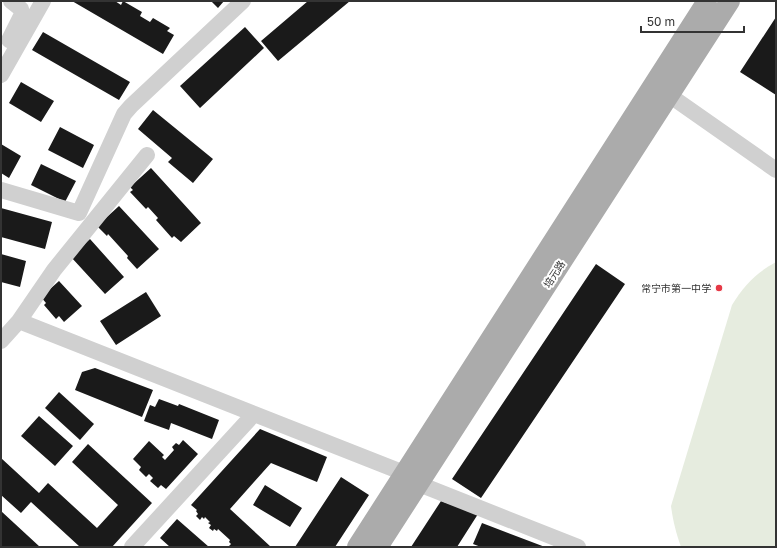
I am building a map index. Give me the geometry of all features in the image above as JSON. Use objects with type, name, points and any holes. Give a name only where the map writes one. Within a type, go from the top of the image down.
[{"type":"main road","name":"培元路","points":[[378,547],[412,478],[708,1]]},
{"type":"main road","name":"培元路","points":[[357,547],[412,478],[669,95],[730,1]]},
{"type":"street","points":[[1,54],[22,14],[21,9],[11,1]]},
{"type":"street","points":[[1,75],[43,1]]},
{"type":"street","points":[[1,190],[79,213],[124,114],[243,1]]},
{"type":"street","points":[[669,95],[776,170]]},
{"type":"street","points":[[1,340],[19,321],[54,270],[147,155]]},
{"type":"street","points":[[19,321],[254,414],[578,547]]},
{"type":"street","points":[[132,547],[254,414]]},
{"type":"shaded area","points":[[776,262],[776,547],[681,547],[671,506],[732,305],[741,291],[751,280]]},
{"type":"building","points":[[72,1],[115,1],[121,5],[123,1],[142,12],[140,16],[150,22],[153,18],[170,28],[167,31],[174,35],[163,54]]},
{"type":"building","points":[[211,1],[224,1],[218,8]]},
{"type":"building","points":[[308,1],[350,1],[278,61],[261,41]]},
{"type":"building","points":[[776,17],[776,95],[740,72]]},
{"type":"building","points":[[245,27],[264,48],[200,108],[180,86]]},
{"type":"building","points":[[43,32],[130,82],[119,100],[32,50]]},
{"type":"building","points":[[21,82],[54,101],[41,122],[9,103]]},
{"type":"building","points":[[153,110],[213,159],[193,183],[168,162],[172,158],[138,129]]},
{"type":"building","points":[[60,127],[94,145],[83,168],[48,150]]},
{"type":"building","points":[[1,144],[21,156],[9,178],[1,173]]},
{"type":"building","points":[[41,164],[76,181],[65,202],[31,185]]},
{"type":"building","points":[[151,168],[201,223],[181,242],[174,236],[172,238],[156,220],[158,218],[148,207],[146,209],[130,192],[133,190],[130,187]]},
{"type":"building","points":[[119,206],[159,249],[137,269],[127,258],[128,256],[108,234],[107,236],[97,226]]},
{"type":"building","points":[[1,208],[52,222],[45,249],[1,237]]},
{"type":"building","points":[[90,239],[124,277],[105,294],[71,257]]},
{"type":"building","points":[[1,254],[26,261],[20,287],[1,282]]},
{"type":"building","points":[[596,264],[625,284],[481,498],[452,479]]},
{"type":"building","points":[[59,281],[82,306],[64,322],[59,316],[56,319],[44,305],[46,303],[41,297]]},
{"type":"building","points":[[146,292],[161,316],[116,345],[100,321]]},
{"type":"building","points":[[95,368],[153,390],[142,417],[75,390],[82,372]]},
{"type":"building","points":[[59,392],[94,424],[80,440],[45,408]]},
{"type":"building","points":[[159,399],[178,406],[179,404],[219,420],[212,439],[171,423],[169,430],[144,421],[150,405],[155,407]]},
{"type":"building","points":[[39,416],[73,446],[55,466],[21,436]]},
{"type":"building","points":[[260,429],[327,457],[317,482],[271,463],[230,509],[271,547],[230,547],[230,540],[218,529],[217,531],[214,529],[213,531],[209,528],[211,525],[208,523],[210,522],[205,517],[204,519],[202,517],[200,520],[196,516],[198,514],[196,511],[197,510],[191,505]]},
{"type":"building","points":[[183,440],[198,454],[166,489],[161,485],[158,488],[150,481],[153,478],[149,474],[146,477],[139,470],[141,467],[133,459],[149,441],[164,455],[162,457],[165,460],[174,450],[172,447],[176,443],[179,445]]},
{"type":"building","points":[[88,444],[152,503],[112,547],[80,547],[31,502],[21,513],[1,495],[1,458],[39,493],[48,483],[97,528],[118,505],[72,462]]},
{"type":"building","points":[[341,477],[369,495],[335,547],[295,547]]},
{"type":"building","points":[[265,485],[302,508],[290,527],[253,505]]},
{"type":"building","points":[[441,501],[478,514],[457,547],[411,547]]},
{"type":"building","points":[[1,511],[40,547],[1,547]]},
{"type":"building","points":[[177,519],[209,547],[170,547],[160,538]]},
{"type":"building","points":[[482,523],[545,547],[481,547],[473,544]]},
{"type":"place","name":"常宁市第一中学","points":[[719,288]]}]
